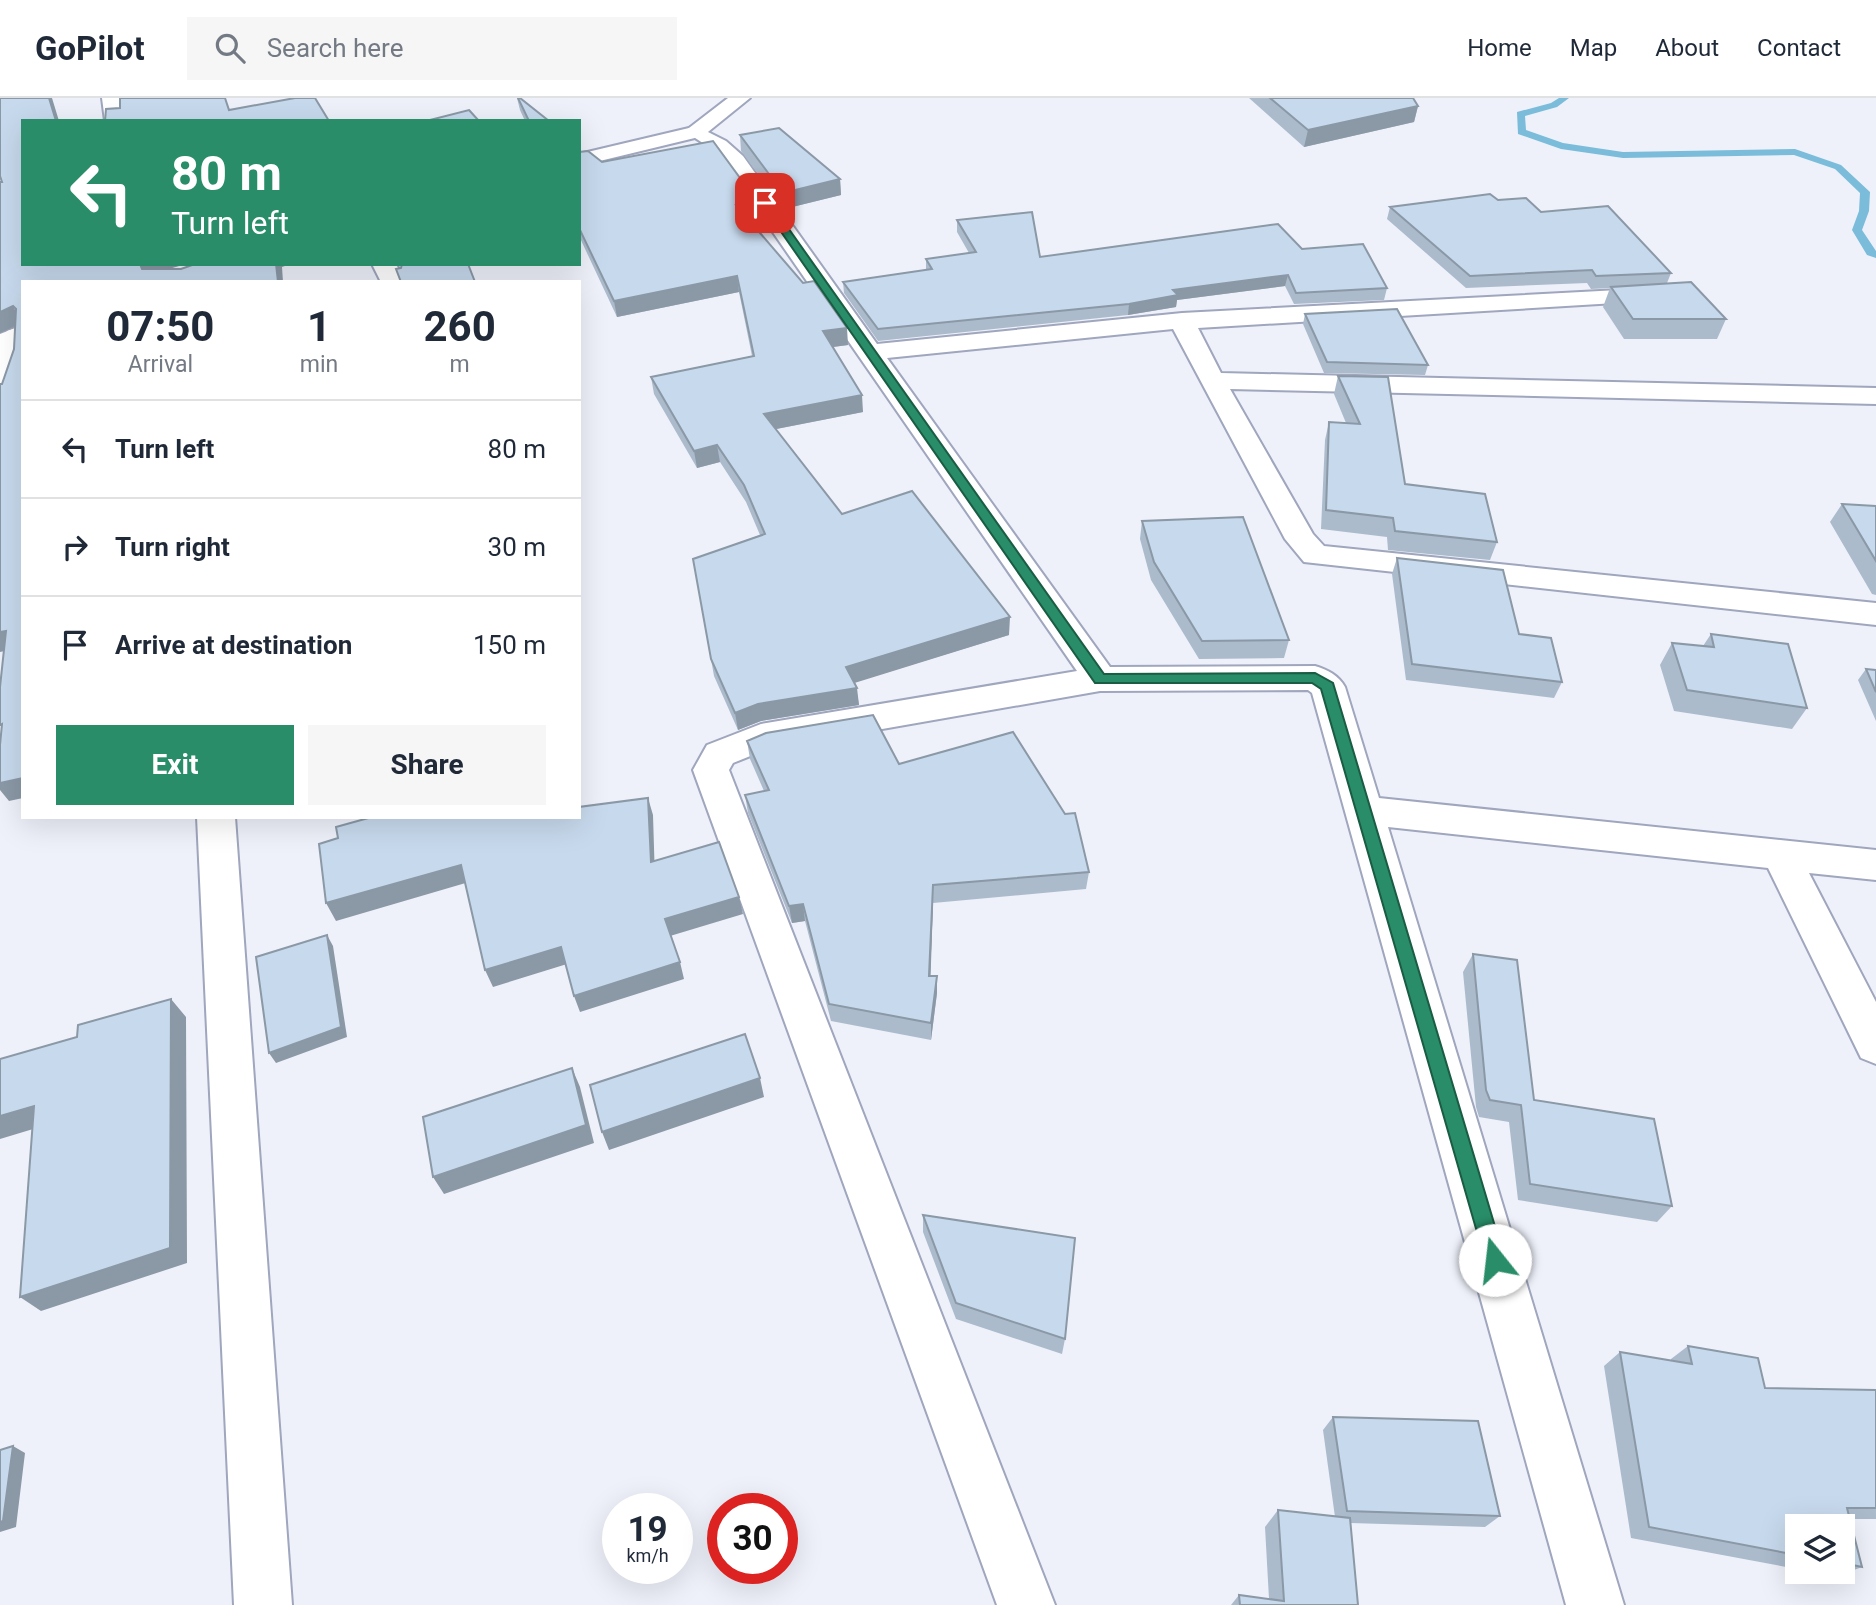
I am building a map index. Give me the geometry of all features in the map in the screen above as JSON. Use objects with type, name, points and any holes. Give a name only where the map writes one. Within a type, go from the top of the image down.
[{"type":"street","points":[[113,98],[115,119]]},
{"type":"street","points":[[581,160],[696,132],[740,98]]},
{"type":"street","points":[[696,132],[719,145],[735,161],[1100,679]]},
{"type":"street","points":[[870,352],[1182,321],[1679,294]]},
{"type":"street","points":[[1182,321],[1212,381],[1300,539],[1315,555],[1876,614]]},
{"type":"street","points":[[0,393],[13,338]]},
{"type":"street","points":[[1212,381],[1876,396]]},
{"type":"street","points":[[1026,1605],[711,770],[720,754],[761,737],[1100,679],[1315,678],[1328,687],[1595,1605]]},
{"type":"street","points":[[1363,810],[1876,865]]},
{"type":"street","points":[[216,819],[263,1605]]},
{"type":"street","points":[[1781,855],[1876,1045]]},
{"type":"building","points":[[0,98],[49,98],[55,119],[21,119],[21,266],[141,266],[142,269],[181,269],[189,266],[276,266],[278,280],[21,280],[21,778],[0,783],[0,687],[6,631],[0,632],[0,384],[14,349],[16,309],[13,306],[0,312]]},
{"type":"building","points":[[120,98],[225,98],[229,110],[295,98],[315,98],[328,119],[105,119],[106,109],[120,108]]},
{"type":"building","points":[[518,98],[546,119],[528,119]]},
{"type":"building","points":[[1270,98],[1413,98],[1418,106],[1308,130]]},
{"type":"building","points":[[469,110],[477,119],[434,119]]},
{"type":"building","points":[[779,128],[840,179],[783,193],[740,135]]},
{"type":"building","points":[[713,141],[756,200],[736,205],[803,283],[814,281],[847,328],[823,331],[862,395],[764,414],[842,514],[912,491],[1010,617],[846,667],[857,688],[758,704],[735,713],[711,659],[693,559],[765,534],[744,485],[717,445],[694,451],[651,377],[754,356],[737,276],[614,301],[581,232],[581,152],[588,151],[602,162]]},
{"type":"building","points":[[1490,194],[1498,200],[1526,198],[1541,212],[1608,206],[1671,273],[1596,276],[1592,270],[1470,276],[1390,207]]},
{"type":"building","points":[[1032,212],[1040,257],[1278,224],[1302,249],[1363,244],[1387,288],[1296,293],[1288,275],[1173,290],[1178,295],[1129,304],[878,329],[843,282],[932,269],[926,259],[976,252],[957,220]]},
{"type":"building","points":[[469,266],[474,280],[400,280],[396,269]]},
{"type":"building","points":[[1691,282],[1726,319],[1633,319],[1611,287]]},
{"type":"building","points":[[1397,309],[1428,365],[1327,362],[1305,314]]},
{"type":"building","points":[[1338,376],[1388,377],[1405,484],[1485,494],[1497,542],[1395,531],[1393,518],[1326,510],[1329,422],[1360,424]]},
{"type":"building","points":[[1842,504],[1876,506],[1876,561]]},
{"type":"building","points":[[1243,517],[1289,640],[1202,641],[1154,562],[1142,521]]},
{"type":"building","points":[[1397,558],[1503,570],[1519,634],[1551,638],[1562,682],[1412,664]]},
{"type":"building","points":[[1711,634],[1788,644],[1807,708],[1687,690],[1672,643],[1714,647]]},
{"type":"building","points":[[1866,669],[1876,670],[1876,692]]},
{"type":"building","points":[[873,715],[899,764],[1013,732],[1065,814],[1075,813],[1089,872],[933,885],[929,976],[937,976],[931,1023],[829,1004],[803,904],[789,906],[745,795],[769,790],[747,741],[766,733]]},
{"type":"building","points":[[648,798],[651,862],[719,842],[739,897],[665,919],[680,962],[574,996],[561,947],[485,970],[461,865],[326,903],[319,844],[338,838],[336,827],[365,819],[581,819],[581,807]]},
{"type":"building","points":[[327,935],[341,1027],[269,1053],[256,957]]},
{"type":"building","points":[[1473,954],[1517,960],[1534,1100],[1654,1119],[1672,1206],[1530,1184],[1521,1105],[1490,1100],[1486,1090]]},
{"type":"building","points":[[171,999],[170,1248],[20,1297],[34,1106],[0,1116],[0,1059],[77,1037],[78,1025]]},
{"type":"building","points":[[745,1034],[760,1078],[602,1132],[590,1085]]},
{"type":"building","points":[[572,1068],[586,1125],[433,1177],[423,1117]]},
{"type":"building","points":[[923,1215],[1075,1238],[1065,1339],[956,1303]]},
{"type":"building","points":[[1688,1346],[1758,1358],[1765,1388],[1876,1390],[1876,1508],[1847,1508],[1849,1514],[1785,1514],[1785,1553],[1649,1527],[1620,1352],[1692,1364]]},
{"type":"building","points":[[1333,1417],[1478,1421],[1500,1516],[1347,1511]]},
{"type":"building","points":[[13,1446],[3,1521],[0,1522],[0,1450]]},
{"type":"building","points":[[1278,1510],[1350,1518],[1358,1605],[1240,1605],[1239,1595],[1284,1601]]},
{"type":"building","points":[[1855,1539],[1862,1567],[1855,1566]]},
{"type":"waterway","points":[[1565,98],[1554,105],[1520,114],[1521,132],[1561,146],[1623,155],[1795,152],[1838,167],[1865,192],[1864,211],[1857,230],[1871,253],[1876,255]]},
{"type":"route","points":[[765,203],[1100,679],[1315,678],[1328,687],[1495,1260]]}]
